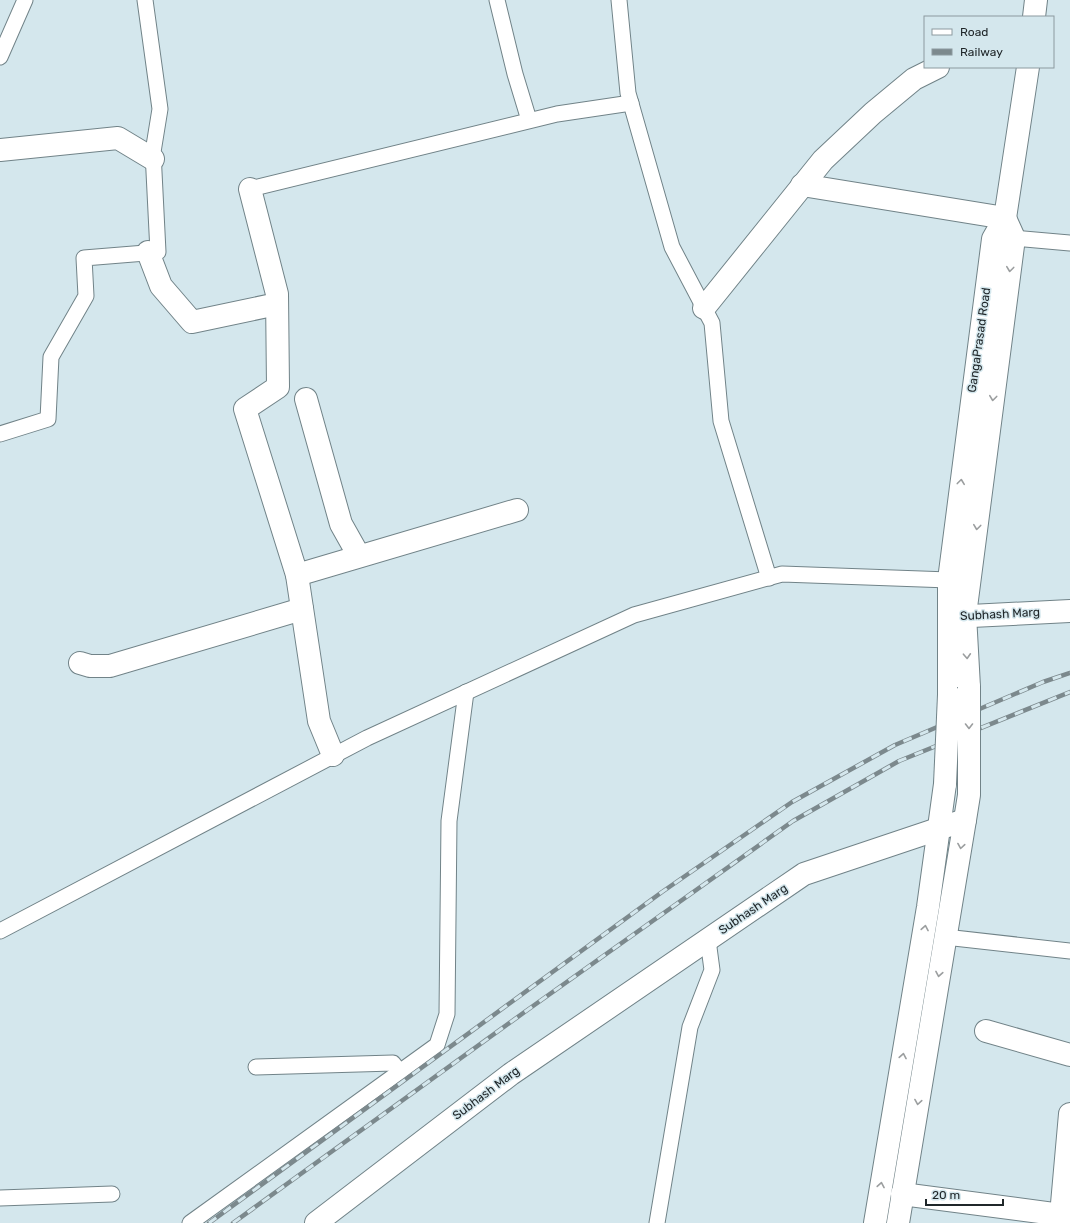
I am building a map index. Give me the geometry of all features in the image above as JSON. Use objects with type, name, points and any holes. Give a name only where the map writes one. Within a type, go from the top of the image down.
[{"type":"street","points":[[1034,16],[1036,0]]},
{"type":"street","points":[[704,308],[823,160],[873,113],[914,78],[936,68]]},
{"type":"street","name":"GangaPrasad Road","points":[[956,616],[949,580],[993,240],[1006,218],[1028,68]]},
{"type":"street","points":[[0,150],[118,138],[153,159]]},
{"type":"street","points":[[802,185],[1006,218],[1014,238],[956,616],[969,687],[969,795],[898,1223]]},
{"type":"street","points":[[250,189],[277,294],[278,387],[245,409],[297,575],[319,721],[333,755]]},
{"type":"street","points":[[148,252],[161,286],[192,322],[277,304]]},
{"type":"street","points":[[306,399],[341,524],[359,556]]},
{"type":"street","points":[[297,575],[517,510]]},
{"type":"street","points":[[80,663],[90,666],[110,666],[302,608]]},
{"type":"street","name":"Subhash Marg","points":[[328,1219],[511,1074],[804,874],[939,829],[945,784],[948,695],[956,616],[1070,611]]},
{"type":"street","points":[[875,1223],[928,907],[939,829],[965,820]]},
{"type":"street","points":[[986,1031],[1070,1055]]},
{"type":"street","points":[[902,1194],[1066,1216],[1070,1114]]},
{"type":"lane","points":[[0,57],[25,0]]},
{"type":"lane","points":[[0,434],[48,419],[51,357],[86,296],[84,258],[158,252],[153,152],[160,109],[145,0]]},
{"type":"lane","points":[[497,0],[515,74],[529,120]]},
{"type":"lane","points":[[619,0],[628,93],[672,247],[712,323],[721,421],[769,578]]},
{"type":"lane","points":[[250,189],[529,120],[557,114],[631,103]]},
{"type":"lane","points":[[1014,238],[1070,243]]},
{"type":"lane","points":[[0,931],[367,738],[634,615],[782,574],[949,580]]},
{"type":"lane","points":[[190,1223],[437,1045],[447,1014],[449,821],[466,692]]},
{"type":"lane","points":[[945,937],[1070,951]]},
{"type":"lane","points":[[657,1223],[690,1028],[712,970],[708,940]]},
{"type":"lane","points":[[256,1067],[393,1063],[400,1072]]},
{"type":"lane","points":[[0,1198],[112,1194]]},
{"type":"railway","points":[[209,1223],[662,892],[792,802],[895,745],[1043,682],[1070,673]]},
{"type":"railway","points":[[233,1223],[526,1011],[793,821],[899,761],[1070,692]]}]
